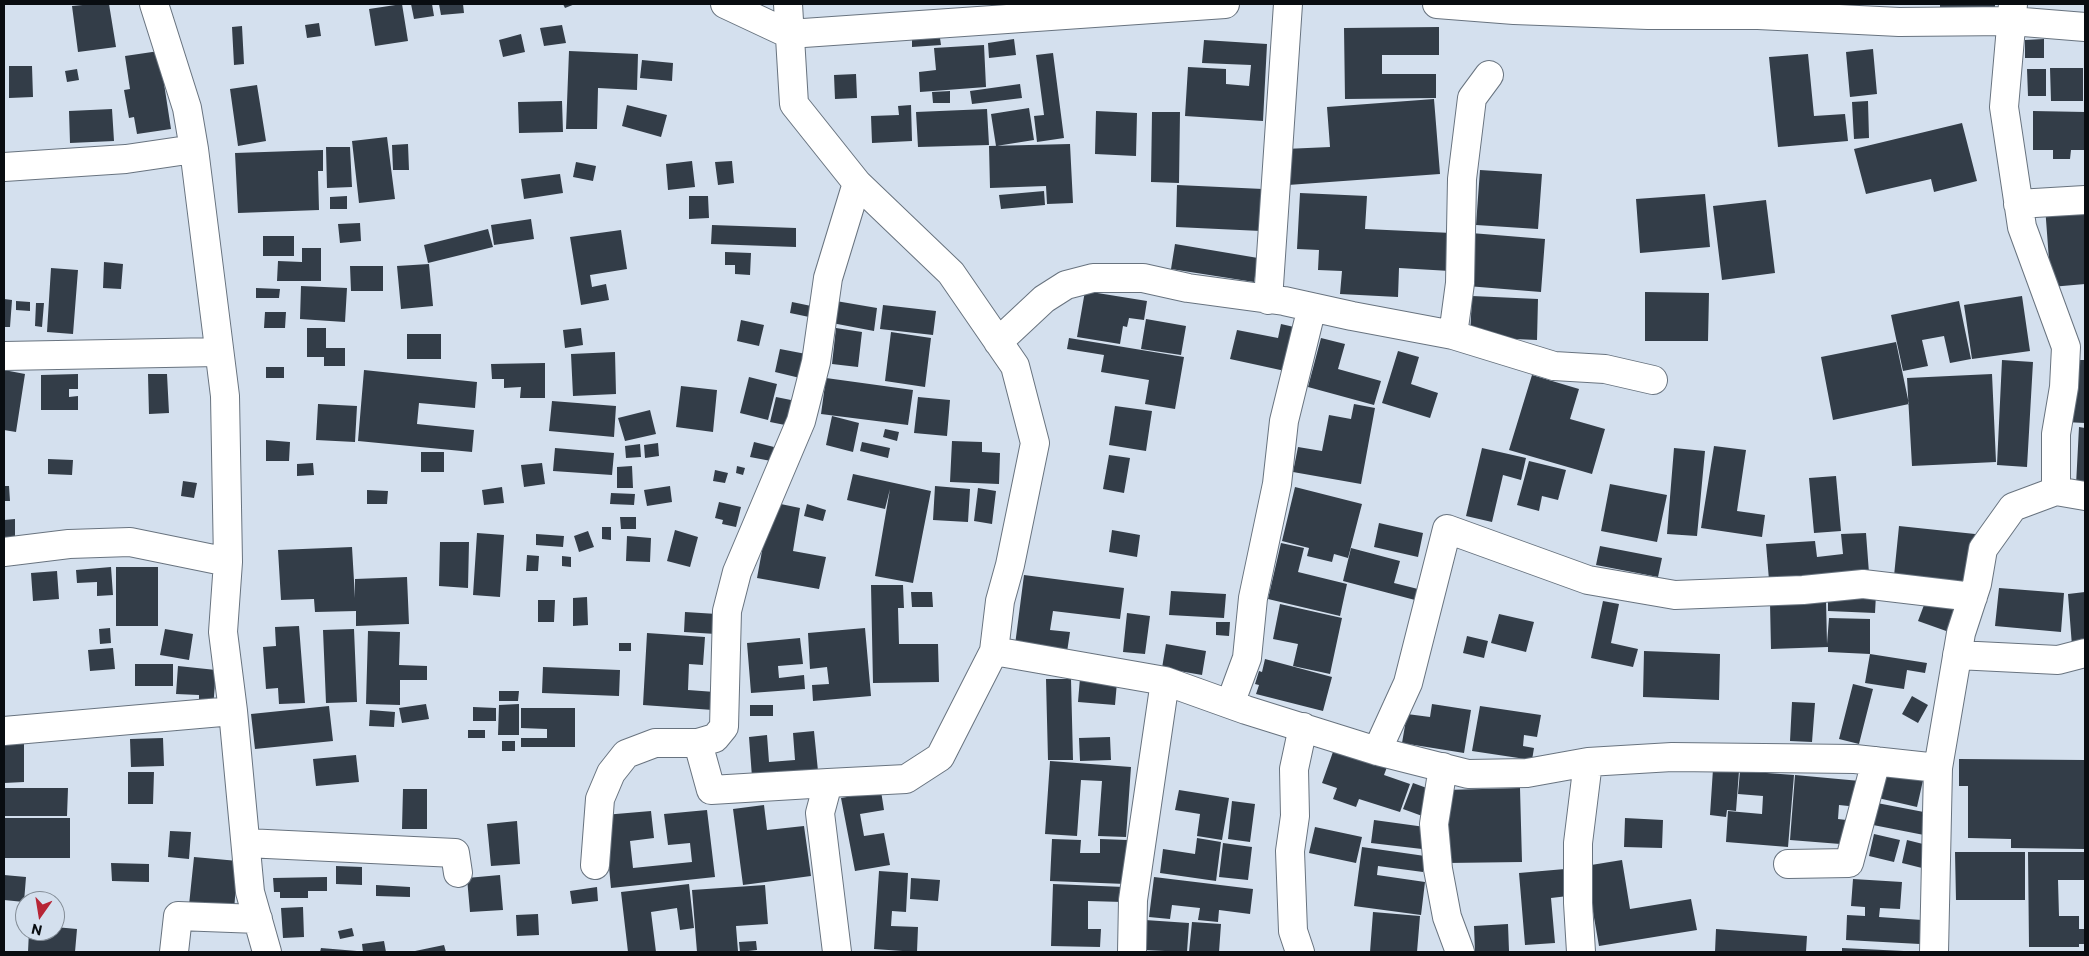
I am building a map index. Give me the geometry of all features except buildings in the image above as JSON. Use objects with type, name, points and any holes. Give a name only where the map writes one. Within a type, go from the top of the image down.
[{"type":"street","points":[[154,4],[187,108],[194,149],[225,396],[228,562],[223,632],[233,711],[250,892],[267,952]]},
{"type":"street","points":[[725,4],[789,34],[1225,4]]},
{"type":"street","points":[[698,743],[711,790],[906,779],[940,757],[994,651],[1000,601],[1010,565],[1036,443],[1015,366],[951,273],[857,183],[794,104],[788,4]]},
{"type":"street","points":[[1268,300],[1288,4]]},
{"type":"street","points":[[1437,4],[1514,10],[1648,15],[1758,15],[1820,11],[1899,22],[2012,13],[2085,27]]},
{"type":"street","points":[[2012,13],[2004,107],[2022,227],[2066,347],[2075,357],[2064,387],[2056,434],[2056,491]]},
{"type":"street","points":[[1453,335],[1460,284],[1462,179],[1472,98],[1489,75]]},
{"type":"street","points":[[4,167],[126,159],[194,149]]},
{"type":"street","points":[[595,866],[600,799],[611,773],[626,754],[655,743],[698,743],[715,738],[724,727],[727,611],[737,572],[801,421],[816,362],[828,278],[857,183]]},
{"type":"street","points":[[2018,204],[2085,200]]},
{"type":"street","points":[[998,342],[1044,299],[1066,285],[1093,278],[1143,278],[1188,288],[1284,301],[1453,335],[1554,366],[1605,369],[1653,380]]},
{"type":"street","points":[[1230,704],[1247,658],[1253,598],[1277,484],[1284,422],[1312,307]]},
{"type":"street","points":[[4,356],[218,352]]},
{"type":"street","points":[[1934,952],[1938,768],[1961,633],[1973,597],[1983,548],[2013,507],[2056,491],[2085,496]]},
{"type":"street","points":[[1377,751],[1408,682],[1447,529],[1588,580],[1675,595],[1803,590],[1863,584],[1973,597]]},
{"type":"street","points":[[4,552],[69,544],[130,542],[228,562]]},
{"type":"street","points":[[994,651],[1165,680],[1230,704],[1377,751],[1468,774],[1527,773],[1588,762],[1723,756],[1876,761],[1938,768]]},
{"type":"street","points":[[1957,654],[2058,660],[2085,653]]},
{"type":"street","points":[[1132,952],[1133,900],[1165,680]]},
{"type":"street","points":[[4,731],[233,711]]},
{"type":"street","points":[[1300,952],[1293,932],[1290,851],[1295,816],[1294,769],[1303,727]]},
{"type":"street","points":[[1788,864],[1849,863],[1876,761]]},
{"type":"street","points":[[1581,952],[1578,903],[1578,843],[1588,762]]},
{"type":"street","points":[[1443,767],[1434,824],[1438,869],[1447,917],[1460,952]]},
{"type":"street","points":[[828,783],[820,813],[837,952]]},
{"type":"street","points":[[246,843],[455,853],[458,873]]},
{"type":"street","points":[[174,952],[178,916],[258,919]]}]
